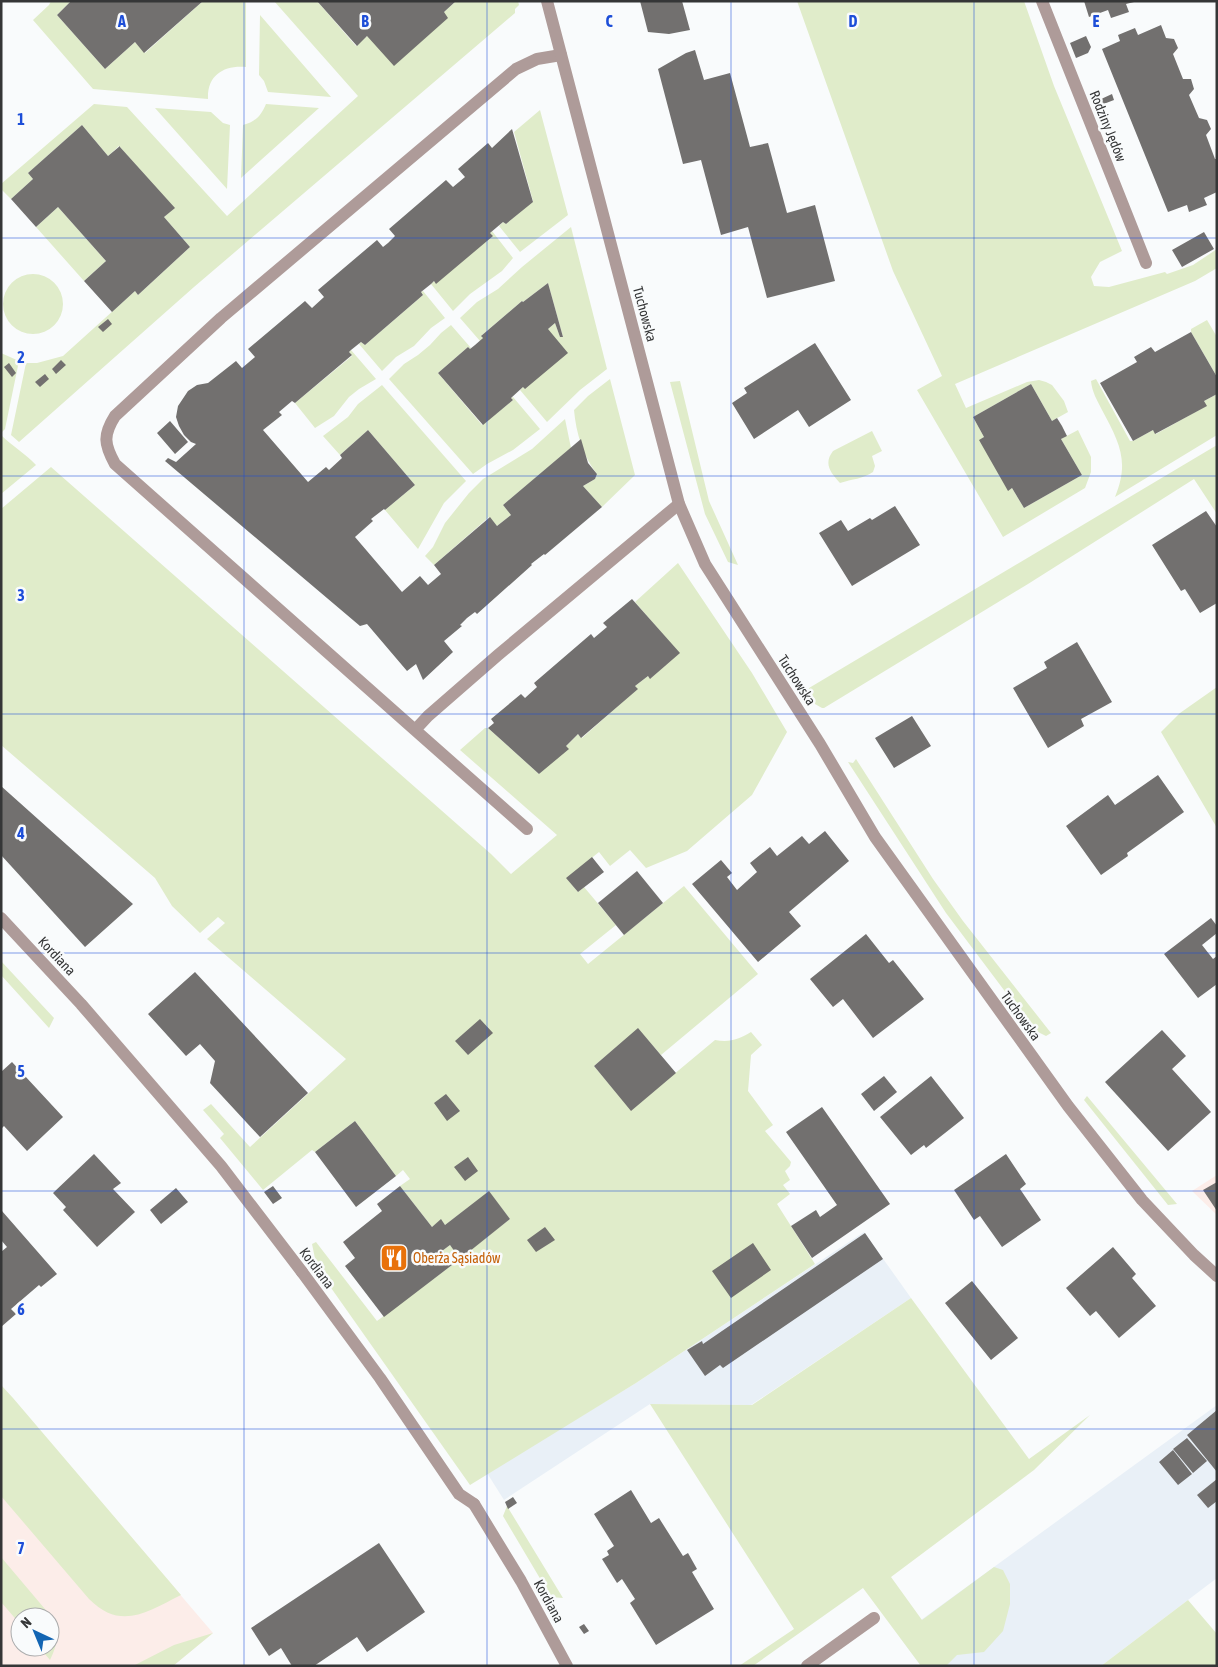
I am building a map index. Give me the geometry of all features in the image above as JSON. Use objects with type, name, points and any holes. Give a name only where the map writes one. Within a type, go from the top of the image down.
[{"type":"street","name":"Tuchowska","points":[[547,1],[679,504],[705,564],[820,744],[875,837],[1068,1106],[1142,1200],[1217,1276]]},
{"type":"street","name":"Rodziny Jędów","points":[[1042,1],[1146,263]]},
{"type":"street","points":[[527,829],[114,464],[105,438],[108,426],[115,416],[221,318],[516,69],[537,59],[561,55]]},
{"type":"street","points":[[414,730],[491,661],[679,504]]},
{"type":"street","name":"Kordiana","points":[[1,918],[81,1004],[215,1159],[302,1272],[380,1378],[459,1494],[474,1504],[521,1581],[567,1666]]},
{"type":"street","points":[[807,1666],[874,1618]]},
{"type":"shaded area","points":[[1217,1175],[1217,1215],[1192,1191]]},
{"type":"shaded area","points":[[864,1232],[911,1298],[751,1405],[650,1404],[504,1500],[487,1473],[636,1383]]},
{"type":"shaded area","points":[[1,1385],[213,1633],[173,1666],[1,1666]]},
{"type":"shaded area","points":[[1217,1405],[1217,1578],[1101,1666],[921,1666],[899,1636]]},
{"type":"green space","points":[[51,1],[71,1],[57,15],[105,69],[135,42],[145,53],[203,1],[246,1],[246,67],[231,68],[218,73],[210,84],[208,99],[93,89],[33,20]]},
{"type":"green space","points":[[274,1],[317,1],[356,46],[367,36],[444,12],[456,1],[518,1],[519,5],[515,9],[515,13],[194,287],[19,442],[11,435],[26,363],[37,363],[63,356],[135,291],[138,295],[190,247],[164,217],[174,208],[120,147],[108,156],[82,125],[28,173],[33,179],[11,199],[1,189],[1,184],[94,104],[127,107],[227,216],[358,96]]},
{"type":"green space","points":[[797,1],[1024,1],[1054,86],[1122,251],[1100,262],[1091,277],[1094,286],[1109,287],[1165,272],[1167,274],[1193,265],[1217,249],[1217,268],[1195,281],[955,384],[966,408],[1027,382],[1039,380],[1052,385],[1064,401],[1068,412],[1052,421],[1031,384],[973,417],[984,437],[980,440],[1008,490],[1012,488],[1024,508],[1082,475],[1061,439],[1078,430],[1091,457],[1091,472],[1085,488],[1003,537],[917,390],[942,376],[893,271]]},
{"type":"green space","points":[[260,15],[331,97],[268,92],[264,81],[259,75]]},
{"type":"green space","points":[[266,104],[319,108],[241,178],[243,125],[257,118]]},
{"type":"green space","points":[[155,108],[211,112],[223,123],[230,125],[227,189]]},
{"type":"green space","points":[[540,110],[568,215],[520,252],[499,226],[503,222],[506,224],[533,201],[514,132]]},
{"type":"green space","points":[[58,207],[106,261],[84,281],[36,227]]},
{"type":"green space","points":[[571,227],[607,369],[580,390],[547,422],[520,390],[548,329],[555,323],[560,337],[563,337],[548,283],[522,301],[482,335],[483,338],[480,341],[460,318],[477,302],[498,289]]},
{"type":"green space","points":[[492,231],[513,258],[502,271],[470,294],[453,311],[431,284],[434,281],[436,283],[492,236],[490,233]]},
{"type":"green space","points":[[27,274],[39,274],[50,279],[58,287],[63,298],[61,316],[50,329],[39,334],[27,334],[16,329],[8,321],[3,310],[3,298],[8,287],[16,279]]},
{"type":"green space","points":[[423,291],[445,318],[431,328],[414,346],[396,357],[382,371],[359,344],[361,342],[365,345],[423,295],[421,292]]},
{"type":"green space","points":[[1207,320],[1217,337],[1217,377],[1191,332],[1191,329]]},
{"type":"green space","points":[[451,325],[471,348],[468,347],[438,373],[482,425],[513,400],[511,398],[513,397],[540,429],[513,450],[473,474],[389,379]]},
{"type":"green space","points":[[351,350],[376,379],[349,397],[334,416],[315,428],[295,403],[352,356],[349,352]]},
{"type":"green space","points":[[1,353],[19,361],[5,429],[1,433]]},
{"type":"green space","points":[[610,379],[635,475],[602,507],[583,486],[595,479],[597,474],[581,444],[574,410]]},
{"type":"green space","points":[[1096,379],[1130,441],[1153,430],[1156,434],[1206,406],[1204,401],[1217,394],[1217,435],[1115,497],[1122,473],[1122,462],[1118,442],[1094,392],[1091,381]]},
{"type":"green space","points":[[680,381],[709,501],[738,565],[728,562],[705,514],[670,382]]},
{"type":"green space","points":[[382,385],[466,481],[444,503],[418,549],[385,510],[415,485],[368,430],[340,455],[323,436],[348,417],[358,404]]},
{"type":"green space","points":[[565,419],[571,448],[503,505],[511,515],[497,526],[489,517],[434,565],[425,556],[433,547],[445,523],[469,493],[483,479],[532,449]]},
{"type":"green space","points":[[872,431],[882,451],[872,456],[875,466],[873,472],[861,478],[840,483],[828,464],[833,451]]},
{"type":"green space","points":[[1,435],[36,465],[1,494]]},
{"type":"green space","points":[[1217,445],[1217,514],[1194,479],[1028,584],[824,708],[815,704],[808,695],[809,688]]},
{"type":"green space","points":[[51,467],[491,854],[511,874],[557,835],[460,750],[485,728],[488,728],[539,774],[578,734],[582,738],[637,689],[635,686],[648,676],[651,678],[679,653],[635,602],[678,563],[752,673],[787,732],[752,795],[687,851],[646,868],[630,850],[610,866],[599,852],[567,878],[578,892],[584,887],[616,925],[580,954],[588,964],[684,886],[758,974],[661,1055],[638,1029],[594,1066],[631,1110],[715,1040],[734,1040],[751,1032],[762,1045],[751,1055],[748,1091],[773,1125],[765,1131],[791,1162],[785,1171],[790,1180],[783,1185],[790,1194],[777,1204],[815,1264],[636,1383],[470,1485],[317,1268],[312,1244],[316,1242],[377,1321],[452,1265],[442,1251],[450,1245],[460,1258],[510,1219],[489,1192],[445,1225],[441,1220],[432,1227],[400,1186],[410,1179],[403,1170],[396,1176],[355,1121],[315,1152],[312,1150],[263,1190],[220,1138],[224,1134],[203,1110],[211,1104],[250,1147],[346,1059],[207,939],[225,923],[218,917],[200,933],[172,906],[155,878],[1,745],[1,509]]},
{"type":"green space","points":[[1217,687],[1217,828],[1161,732],[1180,713]]},
{"type":"green space","points":[[856,759],[933,879],[963,921],[1051,1033],[1046,1036],[1034,1030],[946,913],[848,762],[853,763]]},
{"type":"green space","points":[[1,961],[54,1018],[49,1028],[1,975]]},
{"type":"green space","points":[[1087,1096],[1177,1204],[1168,1205],[1084,1100]]},
{"type":"green space","points":[[911,1298],[1029,1459],[1090,1415],[1034,1470],[891,1577],[922,1620],[994,1567],[1003,1570],[1010,1584],[1010,1604],[1003,1631],[984,1652],[957,1655],[946,1666],[921,1666],[863,1588],[753,1666],[739,1666],[794,1629],[650,1404],[752,1405]]},
{"type":"green space","points":[[1,1385],[181,1595],[145,1612],[123,1616],[101,1609],[89,1599],[1,1496]]},
{"type":"green space","points":[[507,1506],[563,1598],[551,1597],[503,1516]]},
{"type":"green space","points":[[1,1557],[43,1607],[10,1607],[10,1612],[1,1602]]},
{"type":"green space","points":[[1188,1600],[1217,1634],[1217,1666],[1101,1666]]},
{"type":"green space","points":[[213,1633],[173,1666],[133,1666],[174,1645]]},
{"type":"building","points":[[71,1],[203,1],[144,53],[135,42],[105,69],[57,15]]},
{"type":"building","points":[[317,1],[456,1],[444,12],[448,18],[394,66],[367,36],[357,46]]},
{"type":"building","points":[[640,1],[682,1],[690,30],[669,34],[648,32]]},
{"type":"building","points":[[1084,1],[1134,2],[1126,4],[1129,12],[1111,18],[1108,10],[1089,17]]},
{"type":"building","points":[[1161,25],[1166,38],[1174,39],[1178,48],[1173,54],[1183,79],[1191,79],[1194,89],[1189,95],[1199,118],[1207,120],[1211,129],[1206,135],[1215,159],[1217,159],[1217,192],[1204,198],[1207,205],[1189,212],[1187,205],[1168,212],[1102,49],[1120,41],[1118,35],[1135,28],[1138,35]]},
{"type":"building","points":[[1086,36],[1091,47],[1088,53],[1076,58],[1070,43]]},
{"type":"building","points":[[695,50],[704,80],[730,73],[750,147],[768,143],[787,213],[815,205],[835,281],[767,298],[748,227],[721,235],[701,160],[683,164],[658,69]]},
{"type":"building","points":[[1112,94],[1114,100],[1101,105],[1099,100]]},
{"type":"building","points":[[82,125],[108,156],[120,146],[175,208],[164,217],[190,247],[138,295],[135,291],[112,312],[84,281],[106,261],[58,207],[36,227],[11,199],[33,179],[28,173]]},
{"type":"building","points":[[512,129],[533,202],[506,224],[503,222],[490,233],[493,236],[436,284],[434,281],[421,292],[423,295],[365,345],[361,342],[351,350],[349,352],[352,355],[295,403],[292,401],[279,412],[282,415],[263,430],[308,482],[326,467],[329,470],[342,458],[340,455],[368,430],[415,485],[371,519],[373,521],[355,537],[402,592],[420,576],[428,585],[441,574],[434,565],[490,517],[497,526],[511,515],[503,505],[581,439],[588,463],[597,474],[595,479],[583,486],[602,507],[545,555],[531,564],[477,614],[475,612],[467,618],[460,625],[462,626],[444,641],[453,652],[423,680],[416,664],[407,671],[367,624],[360,626],[165,461],[168,458],[176,462],[196,444],[184,435],[176,417],[178,406],[188,391],[197,385],[208,383],[236,361],[242,368],[255,357],[248,349],[305,301],[312,308],[324,297],[318,290],[377,240],[383,247],[388,243],[395,236],[389,229],[446,180],[453,187],[465,177],[458,169],[488,143],[492,148]]},
{"type":"building","points":[[1204,232],[1214,249],[1182,267],[1172,250]]},
{"type":"building","points":[[548,283],[563,337],[560,337],[555,323],[548,329],[568,353],[525,389],[523,387],[511,398],[513,400],[483,425],[438,373],[468,347],[470,349],[475,345],[483,338],[481,336],[522,301]]},
{"type":"building","points":[[108,319],[112,324],[103,332],[98,327]]},
{"type":"building","points":[[1191,332],[1217,377],[1217,394],[1204,401],[1207,406],[1155,434],[1153,430],[1133,441],[1100,383],[1137,362],[1134,357],[1151,347],[1155,352]]},
{"type":"building","points":[[815,343],[851,400],[809,427],[798,410],[754,439],[732,403],[747,393],[744,388]]},
{"type":"building","points":[[61,360],[66,365],[56,374],[52,369]]},
{"type":"building","points":[[9,363],[16,373],[12,377],[4,367]]},
{"type":"building","points":[[45,374],[49,379],[40,387],[35,382]]},
{"type":"building","points":[[1031,384],[1052,421],[1057,418],[1062,426],[1067,436],[1061,439],[1082,475],[1024,508],[1012,488],[1008,491],[979,440],[984,437],[973,417]]},
{"type":"building","points":[[170,421],[188,442],[175,454],[157,433]]},
{"type":"building","points":[[895,506],[920,545],[852,586],[819,533],[841,520],[848,531],[870,518],[872,520]]},
{"type":"building","points":[[1206,511],[1217,527],[1217,603],[1200,613],[1185,589],[1181,591],[1152,545]]},
{"type":"building","points":[[632,599],[680,653],[650,679],[648,676],[635,686],[638,689],[581,738],[578,734],[566,746],[569,749],[539,774],[488,728],[494,723],[491,719],[521,694],[525,698],[537,687],[534,683],[591,634],[594,638],[607,627],[603,623]]},
{"type":"building","points":[[1077,642],[1112,702],[1081,719],[1084,726],[1048,748],[1013,688],[1047,668],[1044,662]]},
{"type":"building","points":[[912,716],[931,746],[894,768],[875,738]]},
{"type":"building","points":[[1158,775],[1184,812],[1127,853],[1128,856],[1101,875],[1066,826],[1108,795],[1115,805]]},
{"type":"building","points":[[1,786],[133,904],[85,947],[1,855]]},
{"type":"building","points":[[825,831],[849,861],[789,912],[801,926],[758,962],[692,884],[721,860],[732,873],[727,877],[737,890],[757,872],[750,863],[770,847],[777,856],[802,836],[809,844]]},
{"type":"building","points":[[592,857],[604,872],[578,892],[566,878]]},
{"type":"building","points":[[637,871],[663,903],[624,935],[598,903]]},
{"type":"building","points":[[1211,918],[1217,926],[1217,933],[1202,945],[1213,959],[1217,956],[1217,984],[1198,998],[1164,954]]},
{"type":"building","points":[[866,934],[889,963],[893,960],[924,999],[873,1038],[843,999],[833,1007],[810,979]]},
{"type":"building","points":[[195,972],[308,1093],[260,1137],[210,1083],[215,1061],[200,1044],[186,1056],[148,1014]]},
{"type":"building","points":[[480,1019],[493,1033],[468,1055],[455,1041]]},
{"type":"building","points":[[638,1028],[676,1073],[631,1111],[594,1066]]},
{"type":"building","points":[[1162,1030],[1186,1056],[1172,1069],[1211,1112],[1168,1151],[1105,1082]]},
{"type":"building","points":[[12,1062],[63,1117],[27,1151],[4,1126],[1,1129],[1,1072]]},
{"type":"building","points":[[884,1076],[897,1092],[874,1111],[861,1094]]},
{"type":"building","points":[[931,1076],[964,1118],[926,1148],[924,1145],[911,1155],[880,1117]]},
{"type":"building","points":[[446,1094],[460,1111],[447,1121],[434,1103]]},
{"type":"building","points":[[822,1107],[890,1204],[812,1258],[791,1226],[816,1210],[820,1217],[837,1205],[786,1132]]},
{"type":"building","points":[[355,1121],[396,1176],[356,1207],[315,1152]]},
{"type":"building","points":[[94,1154],[121,1183],[113,1189],[135,1212],[97,1247],[63,1210],[66,1207],[53,1193]]},
{"type":"building","points":[[1006,1154],[1026,1184],[1020,1189],[1041,1220],[1002,1247],[980,1216],[974,1220],[954,1190]]},
{"type":"building","points":[[468,1157],[478,1171],[465,1181],[454,1167]]},
{"type":"building","points":[[1217,1182],[1217,1211],[1203,1190]]},
{"type":"building","points":[[273,1186],[282,1198],[273,1204],[264,1192]]},
{"type":"building","points":[[400,1186],[432,1227],[441,1219],[445,1225],[489,1191],[510,1219],[460,1259],[450,1245],[442,1251],[452,1265],[384,1317],[345,1266],[355,1258],[343,1242],[382,1211],[377,1204]]},
{"type":"building","points":[[176,1188],[188,1202],[161,1224],[150,1210]]},
{"type":"building","points":[[2,1211],[57,1274],[41,1287],[39,1285],[11,1309],[16,1314],[1,1327],[1,1252],[7,1247],[1,1240]]},
{"type":"building","points":[[545,1227],[555,1240],[536,1252],[527,1240]]},
{"type":"building","points":[[865,1233],[883,1259],[723,1368],[720,1365],[705,1376],[687,1350],[702,1341],[703,1344]]},
{"type":"building","points":[[753,1243],[771,1270],[731,1298],[712,1271]]},
{"type":"building","points":[[1113,1247],[1136,1274],[1132,1278],[1156,1306],[1119,1338],[1096,1311],[1090,1316],[1066,1288]]},
{"type":"building","points":[[972,1281],[1018,1338],[991,1360],[945,1303]]},
{"type":"building","points":[[1217,1410],[1217,1472],[1187,1435]]},
{"type":"building","points":[[1187,1438],[1207,1461],[1193,1473],[1173,1449]]},
{"type":"building","points":[[1173,1450],[1192,1474],[1178,1485],[1159,1462]]},
{"type":"building","points":[[1217,1479],[1217,1501],[1208,1508],[1197,1495]]},
{"type":"building","points":[[631,1490],[651,1523],[659,1518],[683,1556],[688,1553],[697,1569],[692,1572],[714,1609],[656,1645],[630,1603],[635,1599],[622,1579],[617,1583],[602,1559],[609,1555],[607,1551],[614,1546],[594,1514]]},
{"type":"building","points":[[513,1497],[517,1503],[508,1509],[505,1502]]},
{"type":"building","points":[[379,1543],[425,1612],[367,1652],[357,1637],[314,1666],[292,1666],[281,1648],[269,1656],[251,1628]]},
{"type":"building","points":[[584,1624],[589,1631],[584,1634],[579,1627]]},
{"type":"place","name":"Oberża Sąsiadów","points":[[394,1258]]}]
